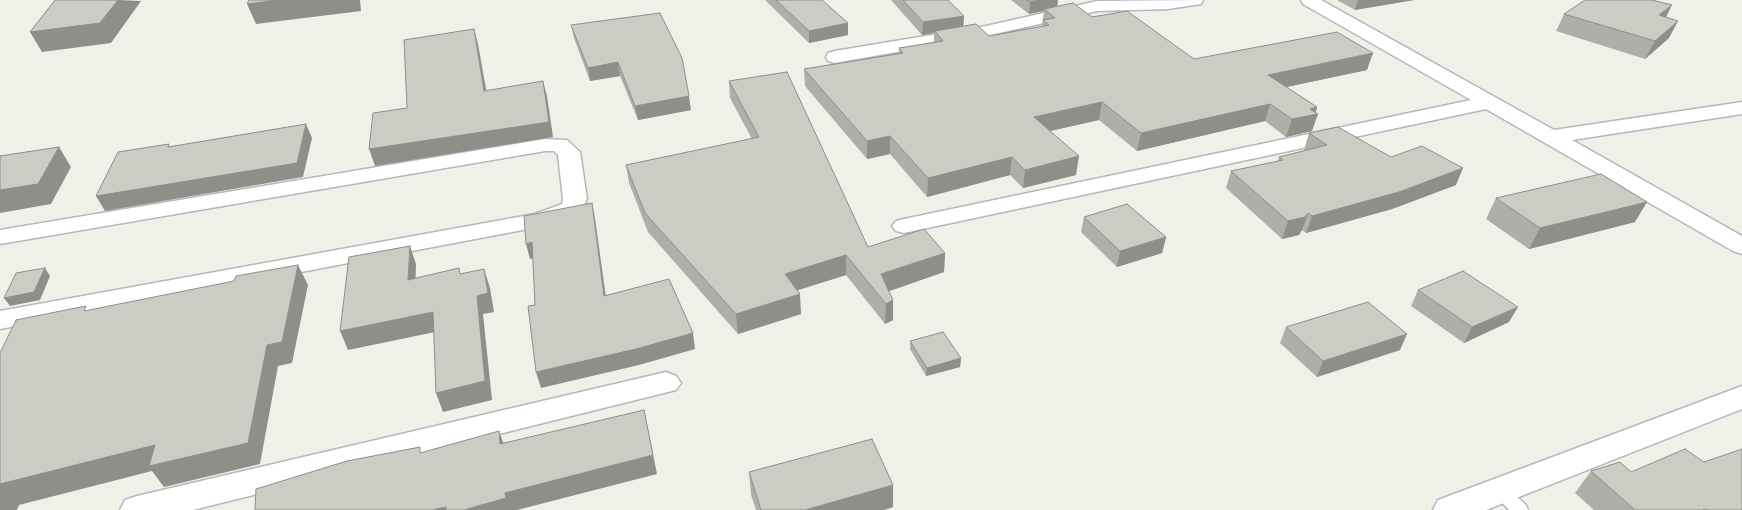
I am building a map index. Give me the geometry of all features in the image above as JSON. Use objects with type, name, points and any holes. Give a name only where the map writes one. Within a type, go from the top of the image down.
[{"type":"street","points":[[835,57],[986,31],[1097,6],[1168,4],[1196,0]]},
{"type":"street","points":[[1310,0],[1742,246]]},
{"type":"street","points":[[904,226],[1491,102]]},
{"type":"street","points":[[1552,137],[1742,108]]},
{"type":"street","points":[[0,237],[545,145],[559,145],[569,152],[575,199],[572,208],[541,220],[0,320]]},
{"type":"street","points":[[137,510],[666,384]]},
{"type":"street","points":[[1450,510],[1510,501],[1742,397]]},
{"type":"building","points":[[55,0],[118,0],[100,23],[30,32]]},
{"type":"building","points":[[249,0],[278,0],[247,4]]},
{"type":"building","points":[[776,0],[822,0],[848,23],[809,31]]},
{"type":"building","points":[[903,0],[948,0],[964,16],[923,22]]},
{"type":"building","points":[[1585,0],[1652,0],[1672,5],[1659,15],[1678,21],[1655,41],[1564,14]]},
{"type":"building","points":[[1073,3],[1092,17],[1127,11],[1194,59],[1337,32],[1373,53],[1268,75],[1317,107],[1310,109],[1318,114],[1292,119],[1270,104],[1141,133],[1102,102],[1034,117],[1079,156],[1025,170],[1012,157],[928,178],[890,136],[867,141],[804,69],[903,53],[899,48],[943,41],[935,31],[976,24],[989,36],[1049,25],[1043,20],[1055,18],[1044,9]]},
{"type":"building","points":[[660,13],[682,58],[689,96],[635,106],[618,62],[588,68],[571,25]]},
{"type":"building","points":[[474,29],[484,91],[543,81],[549,122],[369,149],[373,113],[407,108],[404,40]]},
{"type":"building","points":[[787,72],[868,247],[924,229],[945,253],[881,274],[893,300],[886,304],[846,255],[785,274],[800,294],[736,314],[645,213],[626,165],[759,137],[729,81]]},
{"type":"building","points":[[306,124],[297,163],[96,196],[118,152],[169,144],[168,147]]},
{"type":"building","points":[[1338,127],[1391,157],[1422,146],[1463,168],[1399,192],[1312,216],[1308,213],[1305,217],[1288,221],[1231,171],[1283,160],[1279,157],[1327,145],[1309,133]]},
{"type":"building","points":[[59,147],[38,184],[0,190],[0,156]]},
{"type":"building","points":[[1601,174],[1647,202],[1540,228],[1496,198]]},
{"type":"building","points":[[592,203],[604,296],[669,279],[693,333],[636,349],[536,372],[528,306],[535,305],[532,242],[526,244],[524,216]]},
{"type":"building","points":[[1127,204],[1166,237],[1120,251],[1084,217]]},
{"type":"building","points":[[410,246],[408,280],[459,268],[460,274],[484,269],[488,293],[477,296],[485,381],[436,393],[433,312],[340,331],[349,257]]},
{"type":"building","points":[[298,265],[282,342],[267,345],[248,443],[149,466],[155,445],[0,484],[0,353],[16,320],[86,306],[84,311],[234,281],[236,276]]},
{"type":"building","points":[[45,268],[34,292],[4,298],[16,273]]},
{"type":"building","points":[[1463,271],[1518,307],[1472,327],[1418,290]]},
{"type":"building","points":[[1368,302],[1407,334],[1323,361],[1286,327]]},
{"type":"building","points":[[943,332],[961,358],[927,368],[910,341]]},
{"type":"building","points":[[644,410],[653,455],[505,493],[506,498],[464,510],[446,510],[446,507],[431,510],[255,510],[256,489],[347,461],[420,447],[420,453],[499,431],[500,444]]},
{"type":"building","points":[[872,439],[893,485],[805,510],[761,510],[749,472]]},
{"type":"building","points":[[1685,449],[1704,462],[1742,449],[1742,510],[1635,510],[1591,471],[1620,462],[1631,472]]}]
